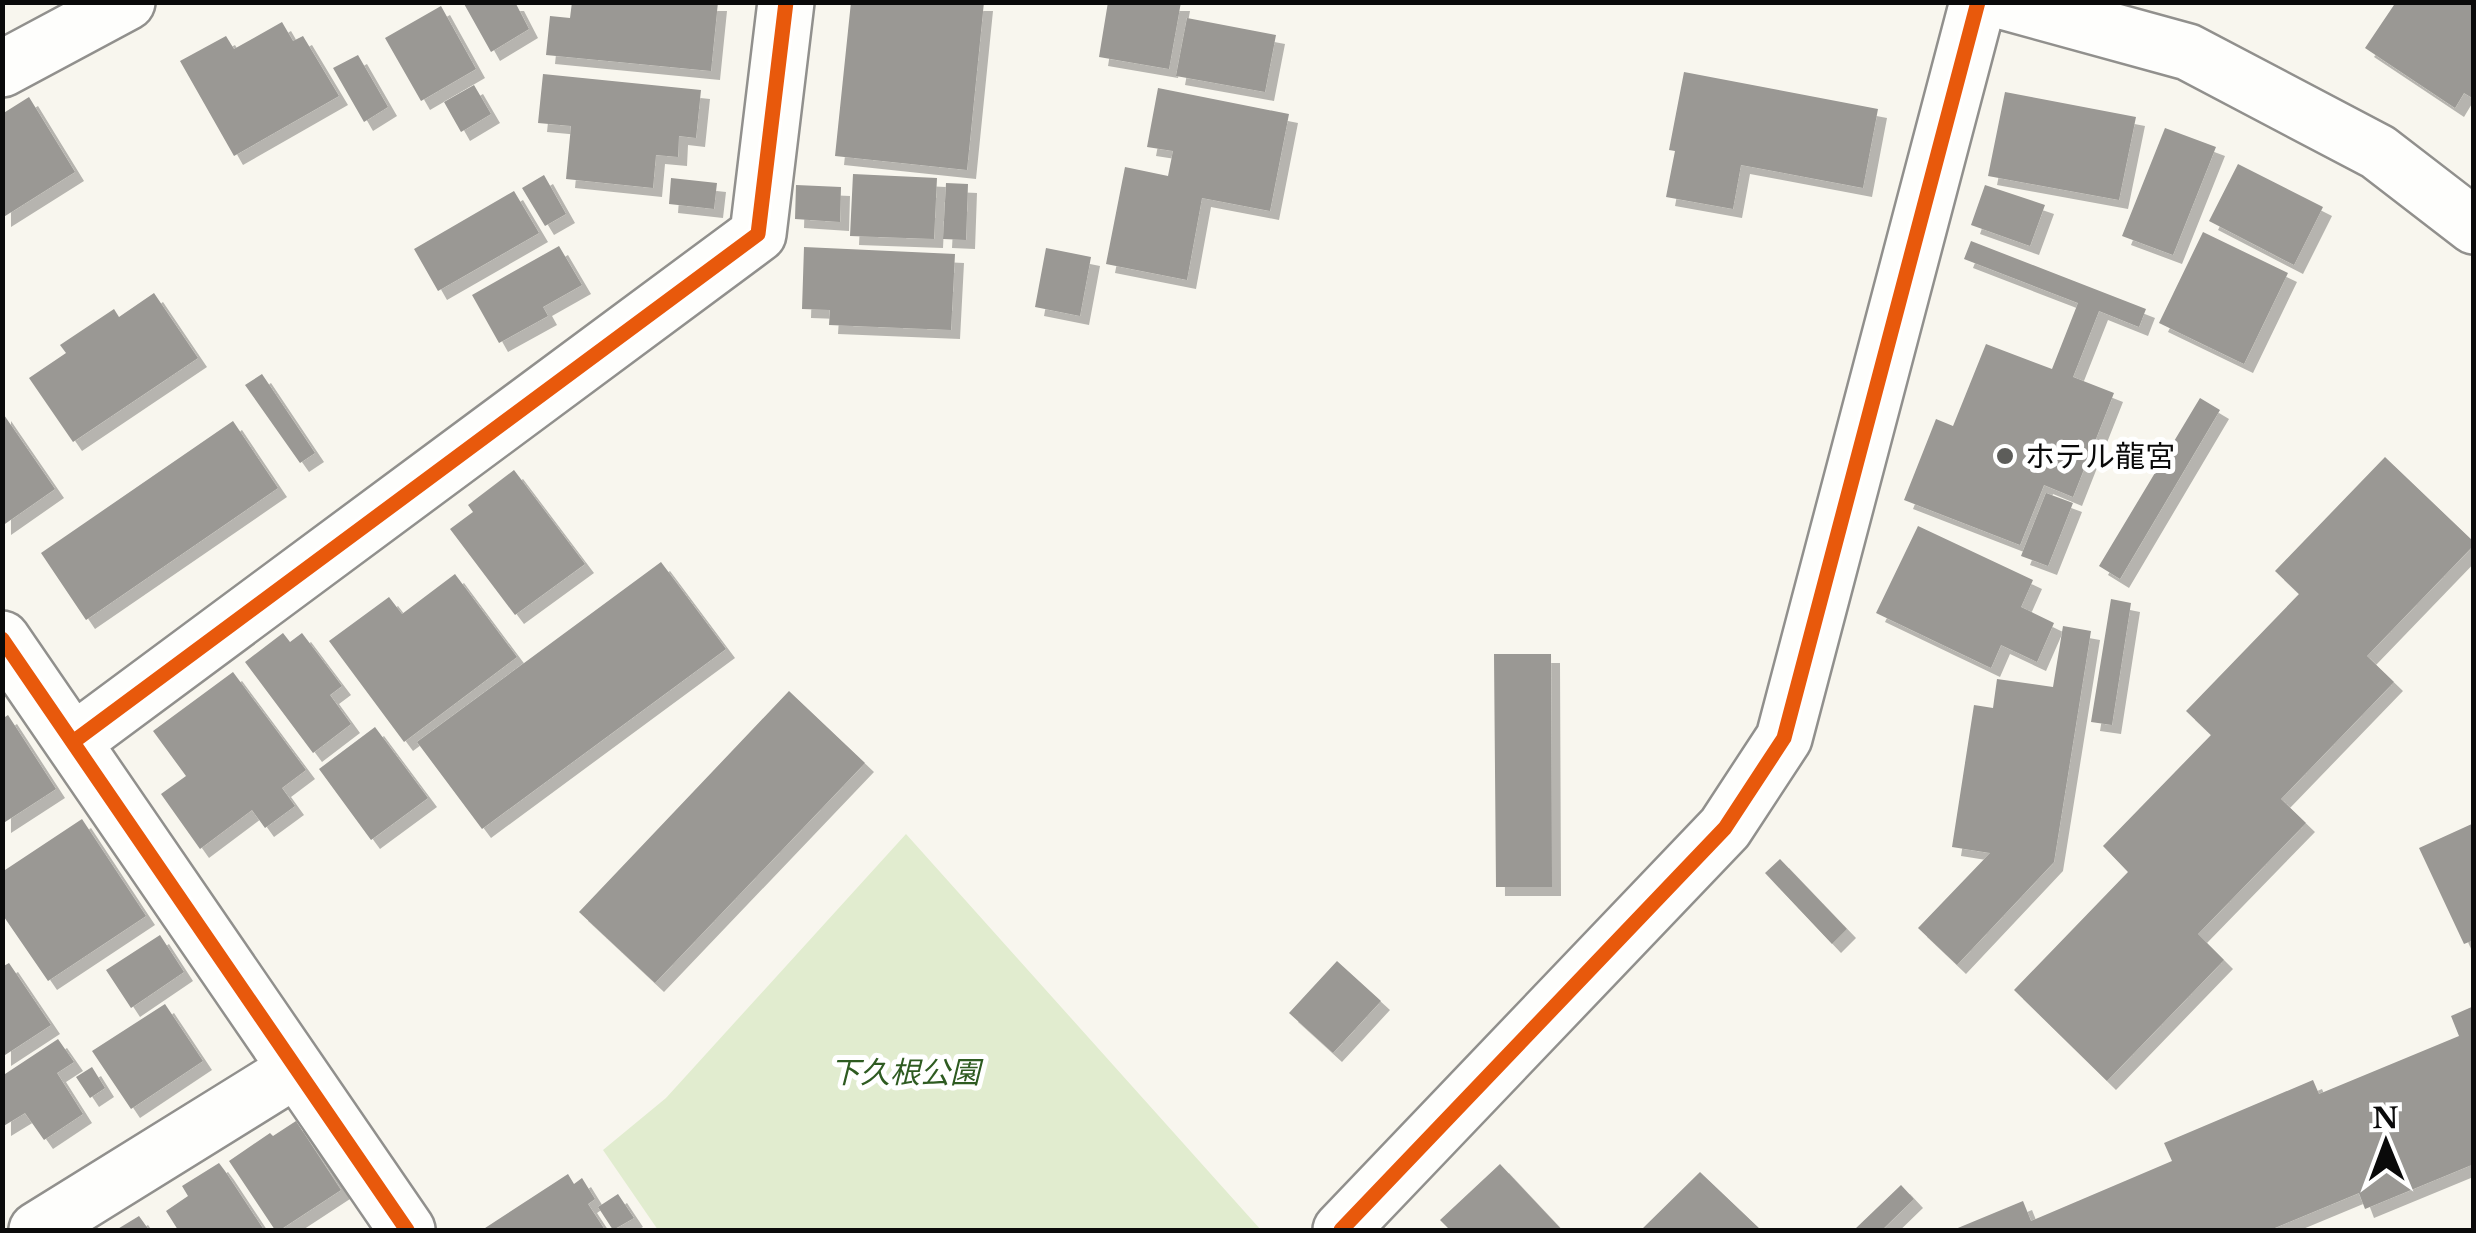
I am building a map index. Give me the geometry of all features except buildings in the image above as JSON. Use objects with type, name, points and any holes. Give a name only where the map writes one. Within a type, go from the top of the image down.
[{"type":"street","points":[[2,68],[126,2]]},
{"type":"street","points":[[73,742],[758,234],[786,2]]},
{"type":"street","points":[[1340,1230],[1725,828],[1784,738],[1978,2]]},
{"type":"street","points":[[2006,2],[2188,52],[2378,152],[2474,226]]},
{"type":"street","points":[[2,640],[407,1230]]},
{"type":"street","points":[[37,1230],[295,1070]]},
{"type":"green space","name":"下久根公園","points":[[906,834],[1261,1230],[658,1230],[603,1150],[666,1098]]},
{"type":"cycle path","points":[[73,742],[758,234],[786,2]]},
{"type":"cycle path","points":[[1341,1230],[1725,828],[1784,738],[1978,2]]},
{"type":"cycle path","points":[[2,639],[407,1230]]},
{"type":"place","name":"ホテル龍宮","points":[[2005,456]]}]
